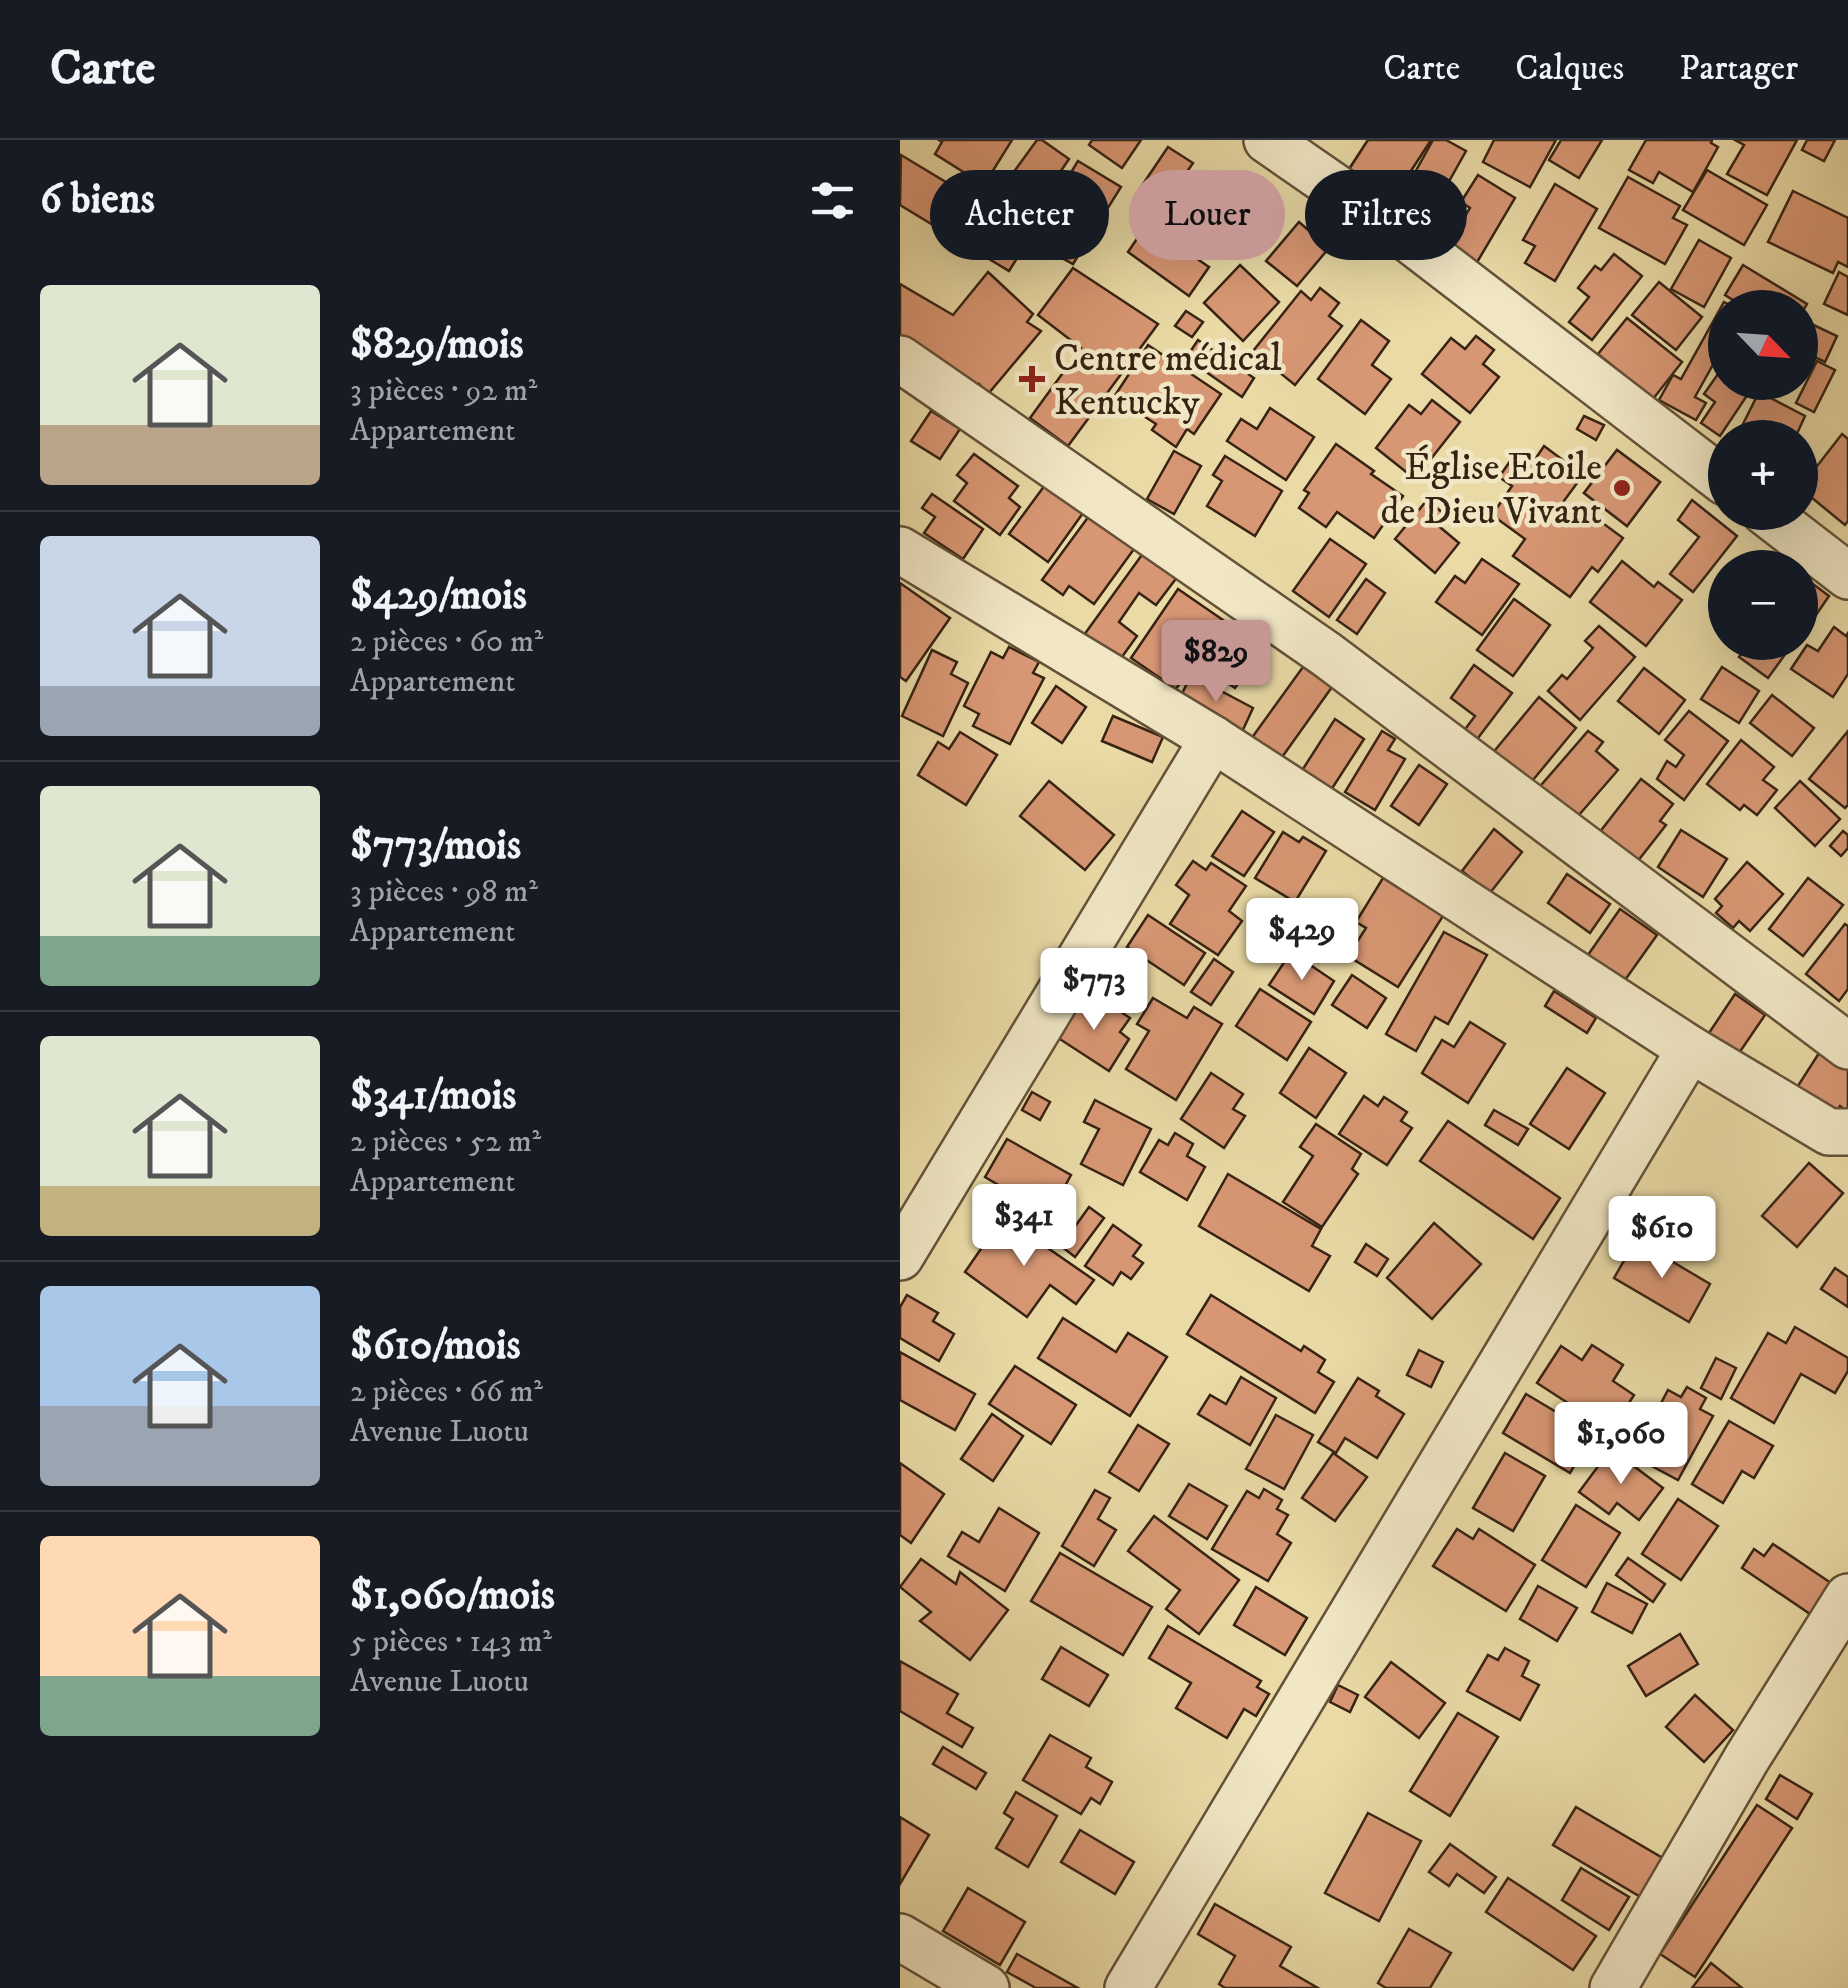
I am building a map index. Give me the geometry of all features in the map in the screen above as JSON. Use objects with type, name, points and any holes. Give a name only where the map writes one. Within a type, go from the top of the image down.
[{"type":"street","points":[[1267,140],[1397,230],[1708,469]]},
{"type":"street","points":[[900,360],[1326,654],[1848,1046]]},
{"type":"street","points":[[1788,530],[1848,576]]},
{"type":"street","points":[[900,550],[1213,740],[1690,1049],[1828,1132],[1848,1132]]},
{"type":"street","points":[[900,1257],[1213,740]]},
{"type":"street","points":[[1128,1988],[1690,1049]]},
{"type":"street","points":[[1613,1988],[1747,1758],[1848,1597]]},
{"type":"street","points":[[900,1937],[986,1988]]},
{"type":"building","points":[[939,140],[1012,140],[993,170],[960,170],[935,154],[942,142]]},
{"type":"building","points":[[1037,140],[1069,159],[1062,170],[1015,170]]},
{"type":"building","points":[[1092,140],[1141,140],[1122,168],[1089,145]]},
{"type":"building","points":[[1368,140],[1431,140],[1411,170],[1349,170]]},
{"type":"building","points":[[1368,140],[1431,140],[1411,170],[1349,170]]},
{"type":"building","points":[[1433,140],[1446,140],[1466,151],[1455,170],[1416,170]]},
{"type":"building","points":[[1494,140],[1556,140],[1530,187],[1483,162]]},
{"type":"building","points":[[1561,140],[1602,140],[1579,178],[1549,160]]},
{"type":"building","points":[[1646,140],[1712,140],[1718,147],[1693,192],[1659,172],[1653,183],[1629,170]]},
{"type":"building","points":[[1735,140],[1797,140],[1767,195],[1727,174],[1744,145]]},
{"type":"building","points":[[1807,140],[1835,140],[1824,161],[1802,150]]},
{"type":"building","points":[[1168,147],[1193,163],[1188,170],[1153,170]]},
{"type":"building","points":[[901,155],[930,172],[930,223],[900,205]]},
{"type":"building","points":[[1078,161],[1093,170],[1072,170]]},
{"type":"building","points":[[1707,170],[1767,205],[1744,245],[1683,210]]},
{"type":"building","points":[[1478,175],[1515,198],[1476,264],[1467,258],[1467,192]]},
{"type":"building","points":[[1628,177],[1680,206],[1673,218],[1687,225],[1665,264],[1599,228]]},
{"type":"building","points":[[1109,180],[1121,187],[1109,206]]},
{"type":"building","points":[[1555,184],[1597,209],[1555,281],[1525,263],[1535,246],[1523,240]]},
{"type":"building","points":[[1793,191],[1848,218],[1848,267],[1838,262],[1833,273],[1768,242]]},
{"type":"building","points":[[1299,222],[1305,227],[1305,260],[1319,260],[1297,286],[1266,261],[1285,260],[1285,239]]},
{"type":"building","points":[[1699,240],[1731,258],[1713,290],[1708,290],[1704,307],[1671,289]]},
{"type":"building","points":[[1614,254],[1642,276],[1592,340],[1569,322],[1589,297],[1578,288],[1595,266],[1601,270]]},
{"type":"building","points":[[991,260],[1016,260],[1009,271]]},
{"type":"building","points":[[1139,260],[1199,260],[1209,267],[1189,296]]},
{"type":"building","points":[[1240,265],[1279,302],[1243,341],[1204,303]]},
{"type":"building","points":[[1743,265],[1784,290],[1728,290]]},
{"type":"building","points":[[1073,268],[1158,324],[1068,446],[1030,418],[1081,348],[1038,315]]},
{"type":"building","points":[[988,272],[1033,314],[1027,322],[1041,331],[988,394],[979,384],[972,393],[900,344],[900,284],[953,315]]},
{"type":"building","points":[[1839,272],[1848,277],[1848,315],[1824,304]]},
{"type":"building","points":[[1659,282],[1702,317],[1676,350],[1632,315]]},
{"type":"building","points":[[1320,288],[1339,303],[1329,316],[1342,326],[1295,385],[1253,351],[1301,291],[1311,300]]},
{"type":"building","points":[[1186,311],[1203,322],[1192,337],[1175,326]]},
{"type":"building","points":[[1627,318],[1682,362],[1653,399],[1598,354]]},
{"type":"building","points":[[1361,320],[1389,341],[1372,365],[1391,379],[1365,414],[1318,379]]},
{"type":"building","points":[[1818,327],[1837,336],[1825,362],[1818,359]]},
{"type":"building","points":[[1708,331],[1708,374],[1695,397],[1706,403],[1696,420],[1659,400],[1673,375],[1681,379]]},
{"type":"building","points":[[1476,336],[1494,350],[1483,364],[1499,377],[1470,413],[1422,374],[1451,338],[1465,349]]},
{"type":"building","points":[[1198,340],[1254,378],[1242,397],[1186,358]]},
{"type":"building","points":[[1148,345],[1221,394],[1194,434],[1187,429],[1176,447],[1152,430],[1156,424],[1114,397]]},
{"type":"building","points":[[1818,362],[1835,370],[1814,412],[1796,403],[1818,400]]},
{"type":"building","points":[[1432,400],[1460,422],[1415,479],[1376,448],[1409,405],[1421,414]]},
{"type":"building","points":[[1712,400],[1744,400],[1731,420],[1708,420],[1708,428],[1701,423],[1715,402]]},
{"type":"building","points":[[1755,400],[1774,400],[1805,416],[1803,420],[1745,420]]},
{"type":"building","points":[[1270,408],[1314,437],[1286,480],[1227,441],[1241,419],[1257,429]]},
{"type":"building","points":[[931,411],[960,429],[940,459],[911,441]]},
{"type":"building","points":[[1584,416],[1604,425],[1596,440],[1577,429]]},
{"type":"building","points":[[1842,434],[1848,439],[1845,525],[1818,503],[1818,465]]},
{"type":"building","points":[[1336,444],[1403,496],[1374,538],[1337,512],[1326,527],[1299,508],[1309,493],[1304,490]]},
{"type":"building","points":[[1544,446],[1583,475],[1558,509],[1569,518],[1578,505],[1623,538],[1598,572],[1592,567],[1570,597],[1513,556],[1525,539],[1492,515],[1512,486],[1499,477],[1516,453],[1532,464]]},
{"type":"building","name":"Église Etoile de Dieu Vivant","points":[[1617,450],[1660,482],[1627,526],[1584,493]]},
{"type":"building","name":"Église Etoile de Dieu Vivant","points":[[1617,450],[1660,482],[1627,526],[1584,493]]},
{"type":"building","points":[[1174,451],[1201,466],[1174,514],[1147,499]]},
{"type":"building","points":[[974,454],[1018,486],[1009,498],[1020,507],[1000,535],[954,501],[967,483],[957,475]]},
{"type":"building","points":[[1225,456],[1282,491],[1255,536],[1207,506],[1222,481],[1213,475]]},
{"type":"building","points":[[1045,485],[1083,513],[1048,562],[1009,534]]},
{"type":"building","points":[[932,494],[983,529],[963,559],[924,533],[935,517],[922,508]]},
{"type":"building","points":[[1427,500],[1443,513],[1435,523],[1459,543],[1435,573],[1395,539]]},
{"type":"building","points":[[1692,500],[1708,513],[1708,530],[1730,530],[1737,536],[1726,550],[1708,550],[1708,573],[1693,592],[1670,574],[1699,537],[1678,520]]},
{"type":"building","points":[[1089,516],[1134,549],[1094,604],[1069,586],[1063,595],[1042,580]]},
{"type":"building","points":[[1330,539],[1366,564],[1329,617],[1293,591]]},
{"type":"building","points":[[1144,552],[1178,576],[1156,605],[1139,593],[1119,622],[1137,636],[1119,661],[1084,635]]},
{"type":"building","points":[[1482,559],[1519,584],[1482,635],[1436,602],[1455,576],[1465,583]]},
{"type":"building","points":[[1622,561],[1654,587],[1658,582],[1682,600],[1646,646],[1590,602]]},
{"type":"building","points":[[1366,579],[1385,593],[1357,634],[1337,620]]},
{"type":"building","points":[[900,583],[950,618],[906,681],[900,677]]},
{"type":"building","points":[[1818,588],[1829,596],[1818,612]]},
{"type":"building","points":[[1178,589],[1223,620],[1176,689],[1131,658]]},
{"type":"building","points":[[1514,599],[1550,625],[1513,676],[1477,650]]},
{"type":"building","points":[[1599,626],[1635,657],[1580,720],[1548,691],[1562,675],[1567,679],[1593,648],[1585,641]]},
{"type":"building","points":[[1834,627],[1846,636],[1848,633],[1848,674],[1833,697],[1791,669],[1797,660],[1818,660],[1818,651]]},
{"type":"building","points":[[1229,634],[1258,655],[1235,688],[1206,668]]},
{"type":"building","points":[[1009,647],[1039,662],[1033,673],[1044,678],[1010,744],[973,726],[979,714],[964,706],[991,652],[1003,658]]},
{"type":"building","points":[[932,650],[957,662],[951,674],[968,683],[943,736],[902,716]]},
{"type":"building","points":[[1743,660],[1781,660],[1768,678]]},
{"type":"building","points":[[1474,665],[1512,693],[1472,746],[1460,736],[1475,716],[1451,698]]},
{"type":"building","points":[[1303,667],[1332,687],[1280,760],[1251,739]]},
{"type":"building","points":[[1722,667],[1759,691],[1739,723],[1701,699]]},
{"type":"building","points":[[1644,668],[1685,700],[1659,734],[1618,701]]},
{"type":"building","points":[[1191,675],[1253,708],[1241,734],[1178,702]]},
{"type":"building","points":[[1056,686],[1086,707],[1062,743],[1032,723]]},
{"type":"building","points":[[1772,695],[1814,728],[1792,756],[1750,723]]},
{"type":"building","points":[[1539,697],[1576,728],[1528,786],[1491,755]]},
{"type":"building","points":[[1689,711],[1728,741],[1684,800],[1657,779],[1667,761],[1676,767],[1684,755],[1665,740]]},
{"type":"building","points":[[1113,716],[1163,737],[1152,762],[1102,741]]},
{"type":"building","points":[[1335,719],[1364,739],[1331,790],[1301,772]]},
{"type":"building","points":[[1382,731],[1395,739],[1388,750],[1405,759],[1375,810],[1345,792]]},
{"type":"building","points":[[1588,731],[1603,742],[1596,751],[1618,770],[1572,823],[1536,791]]},
{"type":"building","points":[[1848,731],[1848,805],[1845,808],[1809,779]]},
{"type":"building","points":[[960,732],[997,755],[966,805],[918,775],[938,742],[949,749]]},
{"type":"building","points":[[1741,740],[1774,767],[1763,780],[1777,790],[1757,815],[1744,805],[1740,810],[1707,784]]},
{"type":"building","points":[[1419,765],[1447,784],[1419,825],[1391,806]]},
{"type":"building","points":[[1641,779],[1673,804],[1660,821],[1666,825],[1630,871],[1592,842]]},
{"type":"building","points":[[1049,781],[1114,835],[1085,870],[1020,816]]},
{"type":"building","points":[[1800,781],[1840,819],[1815,846],[1775,808]]},
{"type":"building","points":[[1242,811],[1274,832],[1244,876],[1212,856]]},
{"type":"building","points":[[1494,829],[1522,852],[1490,893],[1462,871]]},
{"type":"building","points":[[1681,830],[1727,859],[1703,897],[1658,867]]},
{"type":"building","points":[[1843,831],[1848,835],[1848,848],[1841,856],[1830,846]]},
{"type":"building","points":[[1283,832],[1299,842],[1303,837],[1326,851],[1295,902],[1255,878]]},
{"type":"building","points":[[1193,861],[1206,870],[1211,863],[1246,886],[1229,911],[1242,921],[1218,955],[1170,924],[1189,895],[1176,885]]},
{"type":"building","points":[[1747,862],[1783,894],[1750,931],[1739,921],[1733,928],[1716,913],[1722,906],[1715,899]]},
{"type":"building","points":[[1567,874],[1610,904],[1590,933],[1548,903]]},
{"type":"building","points":[[1383,878],[1443,916],[1398,987],[1348,956],[1366,928],[1356,922]]},
{"type":"building","points":[[1808,878],[1843,905],[1803,956],[1769,929]]},
{"type":"building","points":[[1309,906],[1338,921],[1318,962],[1289,947]]},
{"type":"building","points":[[1620,909],[1657,935],[1625,980],[1588,955]]},
{"type":"building","points":[[1148,915],[1205,953],[1184,985],[1127,947]]},
{"type":"building","points":[[1845,924],[1848,989],[1839,1001],[1806,974]]},
{"type":"building","points":[[1444,932],[1487,955],[1448,1024],[1435,1017],[1416,1051],[1386,1034]]},
{"type":"building","points":[[1291,952],[1334,981],[1314,1014],[1269,985]]},
{"type":"building","points":[[1214,959],[1233,972],[1211,1005],[1191,992]]},
{"type":"building","points":[[1352,975],[1386,998],[1367,1028],[1332,1005]]},
{"type":"building","points":[[1260,989],[1311,1022],[1287,1060],[1236,1026]]},
{"type":"building","points":[[1554,991],[1596,1018],[1587,1033],[1545,1006]]},
{"type":"building","points":[[1735,994],[1765,1015],[1737,1056],[1707,1036]]},
{"type":"building","points":[[1153,998],[1187,1018],[1194,1007],[1222,1024],[1176,1100],[1126,1069],[1149,1031],[1137,1024]]},
{"type":"building","points":[[1105,1001],[1130,1018],[1120,1032],[1129,1039],[1109,1071],[1052,1034],[1073,1002],[1095,1016]]},
{"type":"building","points":[[1470,1022],[1505,1044],[1468,1103],[1422,1073],[1442,1040],[1454,1047]]},
{"type":"building","points":[[1309,1048],[1346,1073],[1316,1118],[1280,1093]]},
{"type":"building","points":[[1821,1050],[1848,1067],[1848,1112],[1840,1106],[1834,1116],[1794,1092]]},
{"type":"building","points":[[1567,1068],[1605,1093],[1569,1149],[1530,1124]]},
{"type":"building","points":[[1211,1073],[1243,1094],[1233,1109],[1245,1116],[1224,1148],[1181,1119]]},
{"type":"building","points":[[1032,1092],[1050,1102],[1040,1120],[1022,1110]]},
{"type":"building","points":[[1364,1096],[1378,1106],[1384,1097],[1407,1112],[1401,1121],[1412,1128],[1387,1165],[1339,1134]]},
{"type":"building","points":[[1095,1100],[1151,1129],[1123,1185],[1081,1164],[1099,1129],[1084,1122]]},
{"type":"building","points":[[1494,1110],[1528,1129],[1518,1145],[1485,1125]]},
{"type":"building","points":[[1448,1121],[1560,1198],[1533,1239],[1420,1161]]},
{"type":"building","points":[[1316,1124],[1361,1154],[1352,1169],[1358,1174],[1322,1227],[1283,1202],[1313,1156],[1300,1147]]},
{"type":"building","points":[[1175,1133],[1193,1144],[1187,1156],[1205,1167],[1187,1200],[1140,1172],[1159,1140],[1168,1145]]},
{"type":"building","points":[[1007,1139],[1071,1175],[1049,1215],[985,1177]]},
{"type":"building","points":[[1809,1163],[1843,1193],[1797,1247],[1762,1216]]},
{"type":"building","points":[[1228,1174],[1321,1229],[1312,1246],[1330,1256],[1309,1291],[1199,1226]]},
{"type":"building","points":[[1089,1207],[1104,1218],[1075,1257],[1061,1246]]},
{"type":"building","points":[[1003,1217],[1094,1280],[1076,1304],[1050,1285],[1027,1317],[965,1272]]},
{"type":"building","points":[[1434,1223],[1481,1264],[1432,1319],[1387,1278]]},
{"type":"building","points":[[1113,1225],[1141,1245],[1133,1256],[1143,1263],[1131,1279],[1121,1272],[1113,1285],[1085,1266]]},
{"type":"building","points":[[1636,1240],[1710,1284],[1689,1322],[1614,1278]]},
{"type":"building","points":[[1366,1244],[1388,1259],[1377,1276],[1355,1262]]},
{"type":"building","points":[[1835,1268],[1848,1277],[1848,1307],[1821,1289]]},
{"type":"building","points":[[907,1295],[938,1313],[933,1321],[954,1334],[939,1361],[900,1338],[900,1307]]},
{"type":"building","points":[[1211,1295],[1301,1351],[1304,1346],[1325,1360],[1318,1372],[1334,1382],[1315,1413],[1187,1334]]},
{"type":"building","points":[[1063,1318],[1116,1352],[1128,1333],[1167,1357],[1130,1416],[1038,1358]]},
{"type":"building","points":[[1795,1327],[1848,1358],[1848,1371],[1835,1393],[1801,1374],[1774,1423],[1731,1398],[1768,1333],[1786,1343]]},
{"type":"building","points":[[1592,1345],[1623,1365],[1613,1381],[1634,1395],[1611,1431],[1537,1383],[1561,1346],[1582,1360]]},
{"type":"building","points":[[1419,1350],[1443,1362],[1431,1387],[1407,1375]]},
{"type":"building","points":[[900,1352],[975,1394],[955,1430],[900,1400]]},
{"type":"building","points":[[1716,1358],[1736,1368],[1721,1399],[1701,1388]]},
{"type":"building","points":[[1015,1366],[1076,1405],[1051,1444],[989,1404]]},
{"type":"building","points":[[1241,1377],[1276,1398],[1250,1445],[1198,1414],[1210,1395],[1226,1404]]},
{"type":"building","points":[[1358,1378],[1379,1391],[1376,1396],[1404,1414],[1377,1458],[1345,1438],[1336,1453],[1318,1442]]},
{"type":"building","points":[[1687,1387],[1706,1398],[1700,1409],[1713,1416],[1678,1480],[1633,1456],[1668,1390],[1681,1397]]},
{"type":"building","points":[[1526,1394],[1593,1434],[1570,1473],[1503,1433]]},
{"type":"building","points":[[992,1414],[1023,1436],[993,1481],[961,1459]]},
{"type":"building","points":[[1276,1415],[1313,1435],[1284,1489],[1246,1469]]},
{"type":"building","points":[[1729,1421],[1773,1446],[1754,1478],[1742,1471],[1723,1503],[1692,1484]]},
{"type":"building","points":[[1138,1425],[1169,1444],[1139,1491],[1109,1472]]},
{"type":"building","points":[[1611,1449],[1663,1488],[1639,1520],[1617,1503],[1609,1514],[1579,1492]]},
{"type":"building","points":[[1333,1453],[1367,1477],[1335,1521],[1302,1498]]},
{"type":"building","points":[[1505,1453],[1545,1476],[1513,1531],[1473,1508]]},
{"type":"building","points":[[900,1463],[944,1494],[911,1543],[900,1535]]},
{"type":"building","points":[[1189,1484],[1227,1506],[1207,1539],[1169,1516]]},
{"type":"building","points":[[1264,1489],[1282,1500],[1277,1509],[1288,1515],[1277,1534],[1291,1543],[1268,1581],[1212,1549],[1247,1491],[1259,1498]]},
{"type":"building","points":[[1095,1490],[1110,1498],[1098,1519],[1116,1530],[1094,1566],[1062,1546]]},
{"type":"building","points":[[1678,1499],[1718,1526],[1681,1580],[1642,1554]]},
{"type":"building","points":[[1576,1505],[1620,1533],[1586,1587],[1542,1560]]},
{"type":"building","points":[[999,1508],[1039,1533],[1005,1591],[948,1556],[962,1532],[979,1542]]},
{"type":"building","points":[[1154,1516],[1239,1580],[1199,1634],[1166,1609],[1180,1590],[1128,1551]]},
{"type":"building","points":[[1457,1529],[1473,1539],[1479,1529],[1535,1565],[1506,1611],[1433,1566]]},
{"type":"building","points":[[1773,1544],[1834,1585],[1813,1616],[1742,1568],[1754,1549],[1764,1556]]},
{"type":"building","points":[[1060,1553],[1152,1607],[1123,1655],[1031,1601]]},
{"type":"building","points":[[1628,1558],[1665,1584],[1653,1602],[1616,1575]]},
{"type":"building","points":[[921,1559],[956,1584],[960,1572],[1008,1610],[970,1660],[920,1621],[931,1612],[900,1587]]},
{"type":"building","points":[[1607,1583],[1647,1604],[1632,1633],[1592,1612]]},
{"type":"building","points":[[1538,1586],[1577,1608],[1557,1641],[1520,1619]]},
{"type":"building","points":[[1256,1587],[1307,1618],[1285,1655],[1234,1625]]},
{"type":"building","points":[[1168,1626],[1261,1681],[1257,1687],[1269,1694],[1256,1716],[1244,1709],[1227,1738],[1176,1708],[1191,1683],[1149,1658]]},
{"type":"building","points":[[1680,1634],[1698,1664],[1646,1696],[1628,1666]]},
{"type":"building","points":[[1061,1647],[1108,1675],[1089,1706],[1042,1679]]},
{"type":"building","points":[[1505,1648],[1529,1661],[1522,1676],[1539,1685],[1520,1720],[1467,1691],[1488,1655],[1498,1660]]},
{"type":"building","points":[[900,1661],[958,1694],[947,1713],[973,1728],[962,1747],[900,1711]]},
{"type":"building","points":[[1391,1662],[1445,1703],[1419,1738],[1365,1697]]},
{"type":"building","points":[[1338,1685],[1358,1695],[1350,1712],[1330,1702]]},
{"type":"building","points":[[1695,1695],[1733,1730],[1704,1762],[1666,1727]]},
{"type":"building","points":[[1458,1713],[1498,1737],[1450,1816],[1410,1791]]},
{"type":"building","points":[[1050,1735],[1091,1758],[1086,1767],[1112,1782],[1100,1804],[1091,1798],[1081,1814],[1023,1780]]},
{"type":"building","points":[[943,1747],[986,1773],[976,1789],[933,1764]]},
{"type":"building","points":[[1780,1775],[1812,1794],[1797,1819],[1766,1799]]},
{"type":"building","points":[[1016,1792],[1057,1816],[1028,1867],[996,1848],[1013,1819],[1004,1813]]},
{"type":"building","points":[[1757,1805],[1792,1828],[1695,1977],[1660,1954]]},
{"type":"building","points":[[1576,1807],[1666,1860],[1644,1899],[1553,1845]]},
{"type":"building","points":[[1368,1813],[1421,1841],[1379,1921],[1325,1893]]},
{"type":"building","points":[[900,1817],[929,1835],[900,1884]]},
{"type":"building","points":[[1080,1830],[1134,1862],[1115,1894],[1061,1862]]},
{"type":"building","points":[[1450,1844],[1496,1877],[1484,1893],[1457,1874],[1449,1886],[1429,1872]]},
{"type":"building","points":[[1581,1868],[1629,1897],[1609,1930],[1562,1900]]},
{"type":"building","points":[[1508,1878],[1596,1936],[1573,1970],[1486,1912]]},
{"type":"building","points":[[968,1888],[1025,1922],[1000,1965],[943,1931]]},
{"type":"building","points":[[1215,1904],[1291,1947],[1280,1966],[1318,1988],[1225,1988],[1219,1984],[1235,1956],[1198,1934]]},
{"type":"building","points":[[1409,1929],[1451,1953],[1430,1988],[1386,1988],[1378,1983]]},
{"type":"building","points":[[1017,1954],[1078,1988],[1036,1988],[1007,1972]]},
{"type":"building","points":[[1711,1963],[1742,1988],[1692,1988]]},
{"type":"place","name":"Centre médical Kentucky","points":[[1032,379]]},
{"type":"place","name":"Église Etoile de Dieu Vivant","points":[[1622,488]]}]
